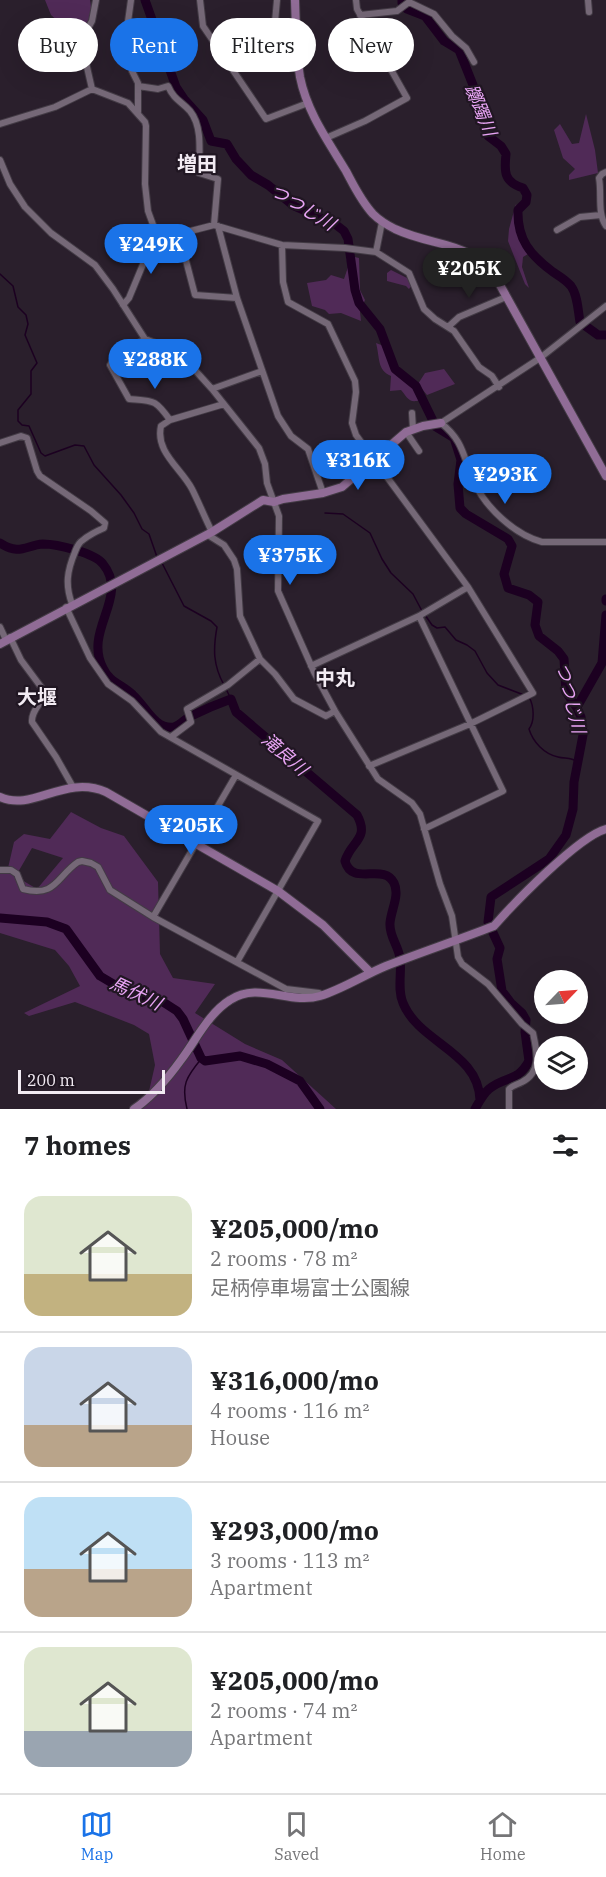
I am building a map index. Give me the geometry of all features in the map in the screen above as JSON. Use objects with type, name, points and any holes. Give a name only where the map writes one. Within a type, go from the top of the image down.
[{"type":"street","points":[[92,88],[81,41],[92,21],[96,0]]},
{"type":"street","points":[[130,0],[126,36],[132,58],[132,71],[138,86],[138,112]]},
{"type":"street","points":[[200,0],[203,26],[210,36]]},
{"type":"street","points":[[275,18],[277,0]]},
{"type":"street","points":[[295,0],[295,18]]},
{"type":"street","points":[[326,138],[365,121],[407,98],[360,15],[356,0]]},
{"type":"street","points":[[588,0],[589,12]]},
{"type":"street","points":[[360,15],[397,11],[408,2],[434,14],[452,36],[466,48],[474,62]]},
{"type":"street","points":[[235,72],[266,119],[308,103]]},
{"type":"street","points":[[299,72],[308,103],[326,138],[363,202],[382,222],[396,230],[472,254],[494,275],[606,476]]},
{"type":"street","points":[[138,86],[158,89],[168,86],[173,97],[193,116],[199,140],[199,173],[218,179],[217,226],[237,298],[262,371],[278,416],[291,436],[308,449],[323,493]]},
{"type":"street","points":[[0,124],[55,106],[92,88],[117,98],[138,112],[146,126],[145,184],[148,211],[156,232],[129,298],[123,305]]},
{"type":"street","points":[[0,160],[10,184],[25,207],[51,233],[103,274],[146,339],[178,353],[212,388],[259,448],[266,464],[267,483],[279,516],[278,591],[311,666],[335,711],[378,779],[412,803],[420,814],[440,884],[452,916],[458,957],[462,964],[488,984],[522,1024],[533,1033],[537,1063],[528,1078],[508,1089],[509,1109]]},
{"type":"street","points":[[606,172],[599,178],[602,215],[606,226]]},
{"type":"street","points":[[556,230],[580,217],[602,215]]},
{"type":"street","points":[[376,252],[382,222]]},
{"type":"street","points":[[156,232],[179,234],[217,226],[282,245],[376,252],[409,273],[424,309],[461,339],[482,371],[492,376],[499,387]]},
{"type":"street","points":[[179,234],[195,295],[237,298]]},
{"type":"street","points":[[282,245],[283,282],[288,302],[328,324],[355,381],[352,423],[354,430],[468,587],[533,693],[470,724],[369,766]]},
{"type":"street","points":[[448,327],[459,317],[506,297]]},
{"type":"street","points":[[6,640],[210,533],[263,500],[274,502],[342,487],[410,430],[436,423],[499,387],[606,306]]},
{"type":"street","points":[[146,339],[115,357],[110,365],[129,399],[149,400],[158,404],[170,420]]},
{"type":"street","points":[[212,388],[262,371]]},
{"type":"street","points":[[224,404],[170,420],[161,426],[159,434],[168,458],[192,489],[210,533],[224,545],[234,560],[237,568],[240,616],[260,659],[294,699],[326,716],[335,711]]},
{"type":"street","points":[[412,413],[410,430],[419,451]]},
{"type":"street","points":[[436,423],[457,438],[475,484],[501,519],[532,539],[542,542],[606,542]]},
{"type":"street","points":[[0,442],[21,436],[27,438],[40,476],[105,523],[104,528],[79,543],[67,578],[69,606],[90,658],[108,684],[132,701],[161,732],[318,821],[237,962]]},
{"type":"street","points":[[311,666],[420,616],[468,587]]},
{"type":"street","points":[[420,616],[503,791],[424,829]]},
{"type":"street","points":[[0,627],[6,640],[44,691],[42,699],[33,712],[32,722],[73,787]]},
{"type":"street","points":[[171,737],[191,722],[187,709],[224,687],[260,659]]},
{"type":"street","points":[[153,916],[236,775]]},
{"type":"street","points":[[0,797],[18,801],[73,787],[94,787],[106,792],[278,891],[323,925],[371,973]]},
{"type":"street","points":[[134,1109],[147,1100],[181,1061],[224,1004],[236,996],[255,992],[308,998],[353,983],[390,965],[494,926],[578,845],[592,834],[606,828]]},
{"type":"street","points":[[0,870],[12,870],[17,874],[23,889],[30,891],[52,887],[71,866],[78,862],[92,862],[98,867],[110,890],[153,916],[286,989],[326,993]]},
{"type":"shaded area","points":[[45,0],[90,0],[91,18],[54,18]]},
{"type":"shaded area","points":[[586,114],[598,173],[569,180],[569,175],[575,169],[563,158],[554,130],[560,124],[572,144],[579,143]]},
{"type":"shaded area","points":[[516,204],[528,254],[523,257],[522,267],[529,288],[525,284],[508,241]]},
{"type":"shaded area","points":[[346,255],[359,258],[360,290],[365,300],[360,312],[361,321],[341,313],[329,314],[325,310],[312,306],[307,283],[326,280],[331,275],[344,279],[348,267]]},
{"type":"shaded area","points":[[391,270],[409,279],[412,285],[409,289],[387,281],[387,273]]},
{"type":"shaded area","points":[[376,343],[384,346],[401,373],[415,384],[420,400],[411,400],[401,390],[390,391],[391,376],[381,367]]},
{"type":"shaded area","points":[[444,369],[455,384],[427,395],[418,384],[425,373]]},
{"type":"shaded area","points":[[71,812],[101,828],[124,836],[158,882],[160,954],[173,978],[215,984],[195,1013],[245,1044],[282,1060],[336,1109],[134,1109],[147,1100],[155,1065],[149,1034],[134,1025],[75,1002],[29,1016],[24,1013],[80,986],[69,966],[55,950],[0,933],[0,867],[37,889],[63,858],[32,848],[17,874],[8,868],[14,842],[24,834],[50,839]]},
{"type":"waterway","name":"つつじ川","points":[[145,0],[176,87],[203,120],[211,141],[227,144],[236,159],[251,175],[268,185],[294,206],[335,224],[344,231],[348,239],[359,303],[380,329],[395,369],[416,386],[436,427],[454,438],[461,460],[458,484],[460,508],[508,539],[512,546],[504,574],[508,588],[529,595],[538,602],[535,625],[539,636],[558,651],[564,659],[566,692],[581,717],[583,735],[574,782],[573,809],[566,835],[549,859],[491,897],[488,922],[500,948],[497,959],[502,991],[526,1020],[525,1032],[529,1061],[516,1076],[489,1089],[475,1109]]},
{"type":"waterway","name":"躑躅川","points":[[402,0],[407,9],[425,16],[444,41],[459,50],[473,85],[488,136],[501,146],[506,154],[507,176],[512,183],[523,188],[527,195],[526,202],[518,210],[520,230],[526,246],[571,286],[580,322],[598,335],[606,335]]},
{"type":"waterway","points":[[0,274],[13,286],[18,307],[26,315],[28,324],[25,335],[37,363],[31,371],[31,394],[18,410],[18,421],[22,425],[29,426],[41,453],[45,456],[75,445],[84,446],[94,465],[121,495],[142,529],[149,534],[157,557]]},
{"type":"waterway","points":[[325,513],[343,514],[370,533],[391,573],[413,594],[422,611]]},
{"type":"waterway","name":"滝良川","points":[[0,543],[13,549],[43,544],[57,546],[92,556],[103,564],[110,576],[112,589],[98,640],[98,654],[103,668],[112,680],[136,698],[157,722],[174,727],[189,717],[231,699],[236,712],[357,815],[360,835],[345,861],[349,869],[354,872],[383,874],[394,883],[396,898],[390,928],[400,958],[400,992],[403,1003],[411,1017],[470,1070],[477,1084],[480,1100]]},
{"type":"waterway","points":[[162,563],[184,606],[211,621],[217,627],[215,657],[224,685]]},
{"type":"waterway","points":[[425,615],[432,625],[437,628],[445,627],[456,640],[475,651],[487,673],[498,685],[524,695]]},
{"type":"waterway","name":"躑躅川","points":[[577,707],[602,663],[606,615]]},
{"type":"waterway","points":[[226,689],[231,699]]},
{"type":"waterway","points":[[529,697],[533,713],[529,729],[536,743],[553,755],[577,762]]},
{"type":"waterway","name":"馬伏川","points":[[0,918],[47,922],[66,929],[100,976],[127,992],[163,1002],[177,1011],[201,1058],[205,1061],[240,1056],[267,1064],[300,1081],[320,1109]]},
{"type":"waterway","points":[[187,1109],[186,1082],[202,1058]]},
{"type":"district","name":"増田","points":[[197,163]]},
{"type":"district","name":"中丸","points":[[335,677]]},
{"type":"district","name":"大堰","points":[[37,696]]}]
